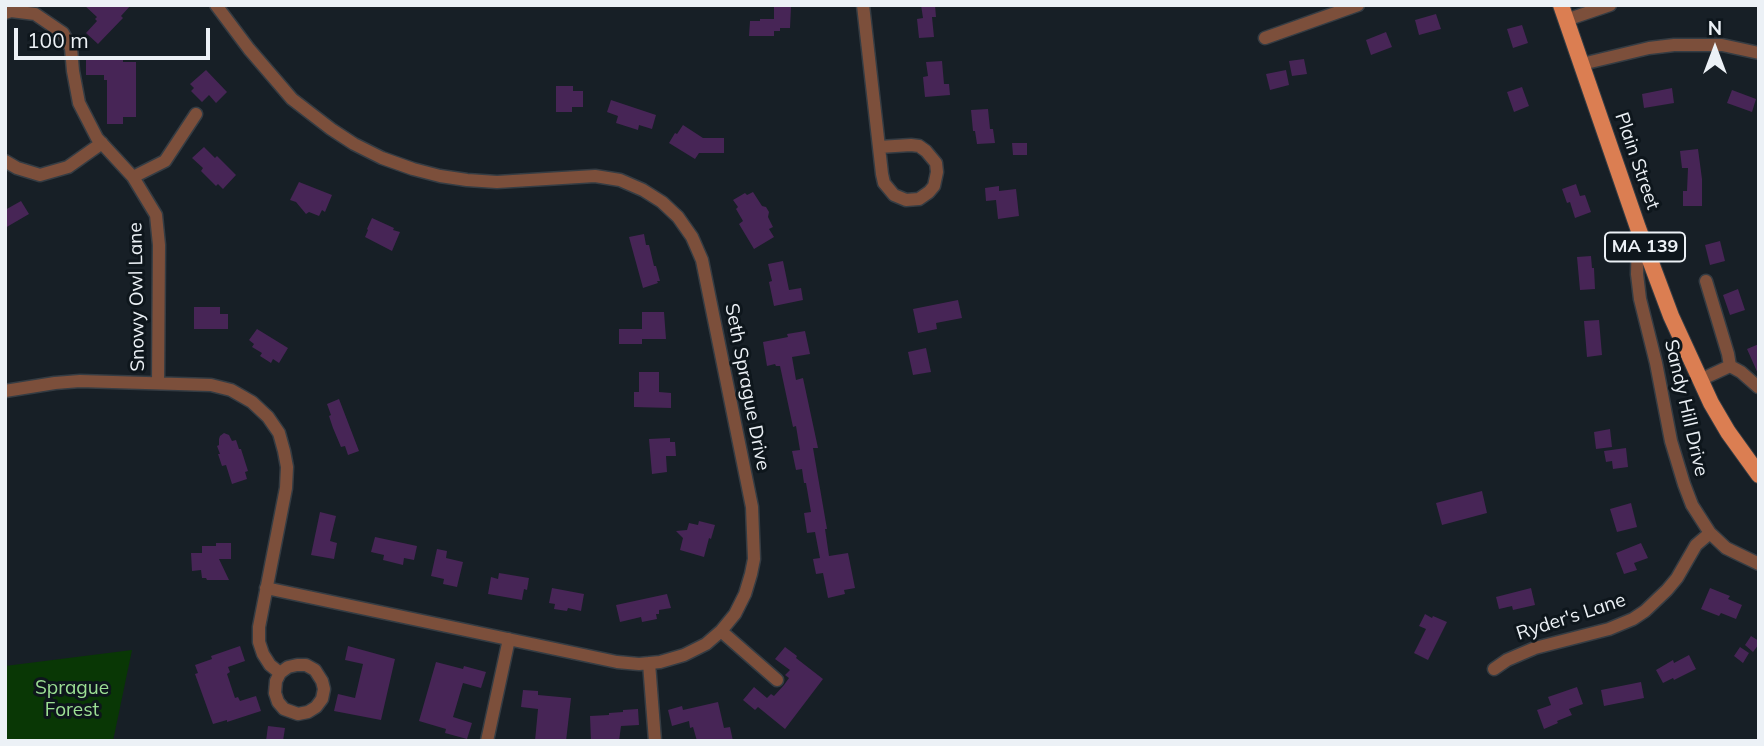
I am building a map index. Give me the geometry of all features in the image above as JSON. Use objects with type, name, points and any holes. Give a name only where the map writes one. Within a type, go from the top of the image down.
[{"type":"main road","name":"Plain Street","points":[[1564,13],[1671,316],[1700,380],[1728,432],[1759,475]]},
{"type":"street","name":"Seth Sprague Drive","points":[[216,5],[256,58],[292,99],[331,129],[382,158],[440,176],[467,180],[497,182],[595,176],[620,180],[662,202],[678,217],[692,237],[702,260],[752,507],[754,559],[745,594],[735,614],[722,631],[706,644],[684,656],[660,662],[617,662],[266,588]]},
{"type":"street","points":[[863,5],[879,147],[884,183],[894,195],[906,200],[919,199],[934,186],[936,163],[919,146],[879,147]]},
{"type":"street","points":[[1313,5],[1319,18]]},
{"type":"street","points":[[1265,38],[1359,5]]},
{"type":"street","points":[[1564,13],[1610,5]]},
{"type":"street","name":"Snowy Owl Lane","points":[[5,13],[11,11],[35,14],[63,33],[71,48],[79,103],[97,138],[133,177],[156,215],[159,245],[158,383]]},
{"type":"street","points":[[1582,64],[1649,48],[1674,45],[1722,46],[1759,53]]},
{"type":"street","points":[[133,177],[165,161],[196,114]]},
{"type":"street","points":[[5,161],[40,175],[68,167],[102,143]]},
{"type":"street","name":"Sandy Hill Drive","points":[[1638,228],[1637,275],[1640,299],[1671,441],[1684,484],[1692,505],[1710,533],[1726,548],[1759,564]]},
{"type":"street","points":[[1706,281],[1730,366]]},
{"type":"street","points":[[1700,380],[1730,366]]},
{"type":"street","points":[[1730,366],[1758,387]]},
{"type":"street","points":[[5,391],[80,381],[211,385],[231,390],[252,402],[268,417],[279,433],[287,467],[286,488],[259,627],[259,642],[270,665],[280,673]]},
{"type":"street","name":"Ryder's Lane","points":[[1494,669],[1535,648],[1609,629],[1633,619],[1667,590],[1696,545],[1710,533]]},
{"type":"street","points":[[722,631],[777,680]]},
{"type":"street","points":[[487,741],[509,639]]},
{"type":"street","points":[[649,663],[655,741]]},
{"type":"green space","name":"Sprague Forest","points":[[132,650],[113,741],[5,741],[5,666]]},
{"type":"building","points":[[84,5],[131,5],[121,16],[123,18],[98,44],[86,33],[97,21],[97,17]]},
{"type":"building","points":[[921,5],[935,5],[936,17],[932,17],[934,37],[919,38],[917,19],[923,18]]},
{"type":"building","points":[[774,6],[791,7],[790,28],[774,31],[774,36],[749,36],[750,21],[774,19]]},
{"type":"building","points":[[1436,14],[1441,29],[1419,35],[1415,20]]},
{"type":"building","points":[[1522,25],[1528,43],[1513,48],[1507,29]]},
{"type":"building","points":[[1386,32],[1392,47],[1371,55],[1366,40]]},
{"type":"building","points":[[1304,59],[1307,74],[1292,76],[1289,61]]},
{"type":"building","points":[[86,60],[136,62],[136,117],[123,117],[123,124],[107,124],[107,80],[104,80],[104,75],[86,75]]},
{"type":"building","points":[[942,61],[944,84],[949,84],[950,95],[925,97],[923,77],[928,76],[926,62]]},
{"type":"building","points":[[206,70],[227,92],[216,103],[209,95],[202,102],[191,91],[194,88],[190,84]]},
{"type":"building","points":[[1286,70],[1289,85],[1270,90],[1266,74]]},
{"type":"building","points":[[556,86],[573,86],[573,91],[583,91],[583,107],[572,107],[572,112],[556,112]]},
{"type":"building","points":[[1522,87],[1529,106],[1514,112],[1507,92]]},
{"type":"building","points":[[1672,88],[1674,103],[1644,108],[1642,94]]},
{"type":"building","points":[[1732,90],[1756,99],[1752,112],[1727,103]]},
{"type":"building","points":[[611,100],[656,115],[652,129],[639,125],[638,130],[616,123],[618,116],[607,112]]},
{"type":"building","points":[[988,109],[995,143],[977,144],[971,110]]},
{"type":"building","points":[[683,125],[703,138],[724,138],[724,153],[699,153],[695,159],[669,143]]},
{"type":"building","points":[[1012,143],[1027,143],[1027,155],[1013,155]]},
{"type":"building","points":[[204,147],[236,175],[223,189],[218,184],[216,186],[201,171],[203,168],[192,158]]},
{"type":"building","points":[[1698,149],[1702,206],[1683,206],[1688,168],[1682,168],[1680,151]]},
{"type":"building","points":[[299,182],[332,195],[325,212],[322,210],[319,216],[309,212],[306,214],[296,202],[290,200]]},
{"type":"building","points":[[1576,184],[1580,196],[1585,195],[1591,212],[1575,218],[1562,189]]},
{"type":"building","points":[[999,186],[999,191],[1016,189],[1019,216],[998,219],[996,200],[986,201],[985,188]]},
{"type":"building","points":[[753,192],[769,212],[768,217],[773,227],[769,229],[774,237],[754,249],[739,224],[743,221],[733,200]]},
{"type":"building","points":[[21,201],[29,214],[5,228],[5,210]]},
{"type":"building","points":[[372,218],[400,232],[392,251],[365,237]]},
{"type":"building","points":[[644,234],[660,281],[643,288],[629,237]]},
{"type":"building","points":[[1720,241],[1725,261],[1710,265],[1705,245]]},
{"type":"building","points":[[1591,256],[1595,289],[1580,290],[1577,257]]},
{"type":"building","points":[[783,261],[789,290],[801,288],[803,300],[774,306],[768,264]]},
{"type":"building","points":[[1738,289],[1745,310],[1730,315],[1723,295]]},
{"type":"building","points":[[958,300],[962,318],[936,323],[937,329],[918,333],[913,309]]},
{"type":"building","points":[[194,307],[220,307],[220,314],[228,314],[228,329],[194,329]]},
{"type":"building","points":[[642,312],[664,312],[666,339],[642,339],[642,344],[619,344],[619,329],[642,329]]},
{"type":"building","points":[[1599,320],[1602,355],[1587,357],[1584,321]]},
{"type":"building","points":[[257,329],[288,348],[279,363],[273,359],[271,363],[252,347],[254,344],[249,340]]},
{"type":"building","points":[[805,331],[810,354],[792,357],[796,380],[803,378],[818,448],[813,448],[829,556],[848,553],[855,588],[844,590],[845,594],[828,598],[823,573],[816,574],[813,559],[820,558],[815,532],[807,533],[804,513],[811,512],[806,483],[802,469],[796,470],[792,451],[800,450],[796,426],[793,427],[780,366],[767,366],[763,342]]},
{"type":"building","points":[[1759,344],[1759,376],[1747,349]]},
{"type":"building","points":[[926,348],[931,372],[913,375],[908,352]]},
{"type":"building","points":[[639,372],[659,372],[659,392],[671,393],[671,408],[634,407],[634,392],[639,392]]},
{"type":"building","points":[[339,399],[359,451],[348,455],[345,446],[341,447],[333,428],[327,404]]},
{"type":"building","points":[[1610,429],[1612,447],[1596,449],[1594,432]]},
{"type":"building","points":[[224,433],[229,435],[232,441],[236,440],[248,471],[245,472],[247,479],[232,484],[226,465],[222,466],[218,454],[219,439]]},
{"type":"building","points":[[670,438],[670,442],[675,442],[676,456],[666,456],[667,472],[652,474],[649,439]]},
{"type":"building","points":[[1626,448],[1628,467],[1613,469],[1612,461],[1606,462],[1604,451]]},
{"type":"building","points":[[1482,491],[1487,513],[1442,525],[1436,503]]},
{"type":"building","points":[[1631,503],[1637,527],[1617,532],[1610,509]]},
{"type":"building","points":[[320,512],[336,516],[330,541],[337,543],[334,559],[311,555]]},
{"type":"building","points":[[699,521],[715,525],[704,557],[680,550],[683,538],[676,531],[687,530],[689,523],[698,525]]},
{"type":"building","points":[[375,537],[417,546],[414,560],[404,558],[403,565],[383,560],[384,555],[371,552]]},
{"type":"building","points":[[216,543],[231,543],[231,559],[219,559],[229,580],[207,580],[202,578],[201,570],[192,571],[191,553],[202,553],[202,546],[216,546]]},
{"type":"building","points":[[1641,543],[1648,558],[1634,563],[1637,570],[1624,574],[1616,553]]},
{"type":"building","points":[[437,549],[447,551],[446,558],[463,562],[457,587],[443,584],[444,579],[431,576]]},
{"type":"building","points":[[499,573],[529,578],[522,600],[488,594],[491,577],[498,579]]},
{"type":"building","points":[[552,588],[584,594],[581,611],[554,609],[555,604],[549,603]]},
{"type":"building","points":[[1531,588],[1535,605],[1513,610],[1512,606],[1499,609],[1496,597]]},
{"type":"building","points":[[1710,588],[1730,596],[1728,599],[1742,605],[1736,619],[1701,609]]},
{"type":"building","points":[[667,594],[671,608],[659,610],[657,619],[642,622],[641,617],[620,622],[616,605]]},
{"type":"building","points":[[1425,614],[1447,622],[1428,660],[1414,653],[1426,629],[1419,626]]},
{"type":"building","points":[[1751,636],[1759,641],[1753,652],[1745,645]]},
{"type":"building","points":[[240,646],[245,661],[228,667],[230,672],[227,674],[235,698],[238,697],[240,701],[256,696],[261,711],[213,724],[195,674],[198,673],[195,665]]},
{"type":"building","points":[[348,646],[395,659],[381,720],[334,711],[338,694],[355,698],[363,664],[345,660]]},
{"type":"building","points":[[785,647],[823,679],[785,729],[758,707],[755,710],[743,700],[754,687],[767,698],[771,694],[774,696],[784,685],[789,678],[785,675],[790,670],[775,659]]},
{"type":"building","points":[[1740,647],[1749,653],[1743,663],[1734,656]]},
{"type":"building","points":[[1689,655],[1696,669],[1663,683],[1656,670]]},
{"type":"building","points":[[436,662],[486,672],[481,688],[463,683],[453,717],[472,723],[467,739],[445,733],[446,729],[419,721]]},
{"type":"building","points":[[1641,682],[1644,698],[1604,706],[1601,690]]},
{"type":"building","points":[[1577,687],[1583,704],[1569,709],[1572,715],[1544,729],[1537,710],[1551,705],[1548,697]]},
{"type":"building","points":[[523,690],[538,691],[538,695],[571,698],[566,741],[535,741],[538,709],[521,707]]},
{"type":"building","points":[[718,702],[724,728],[730,727],[733,741],[697,741],[689,721],[672,726],[668,710],[682,706],[683,710]]},
{"type":"building","points":[[638,709],[639,725],[621,726],[619,741],[591,741],[590,716]]},
{"type":"building","points":[[268,726],[285,728],[283,741],[266,741]]}]
